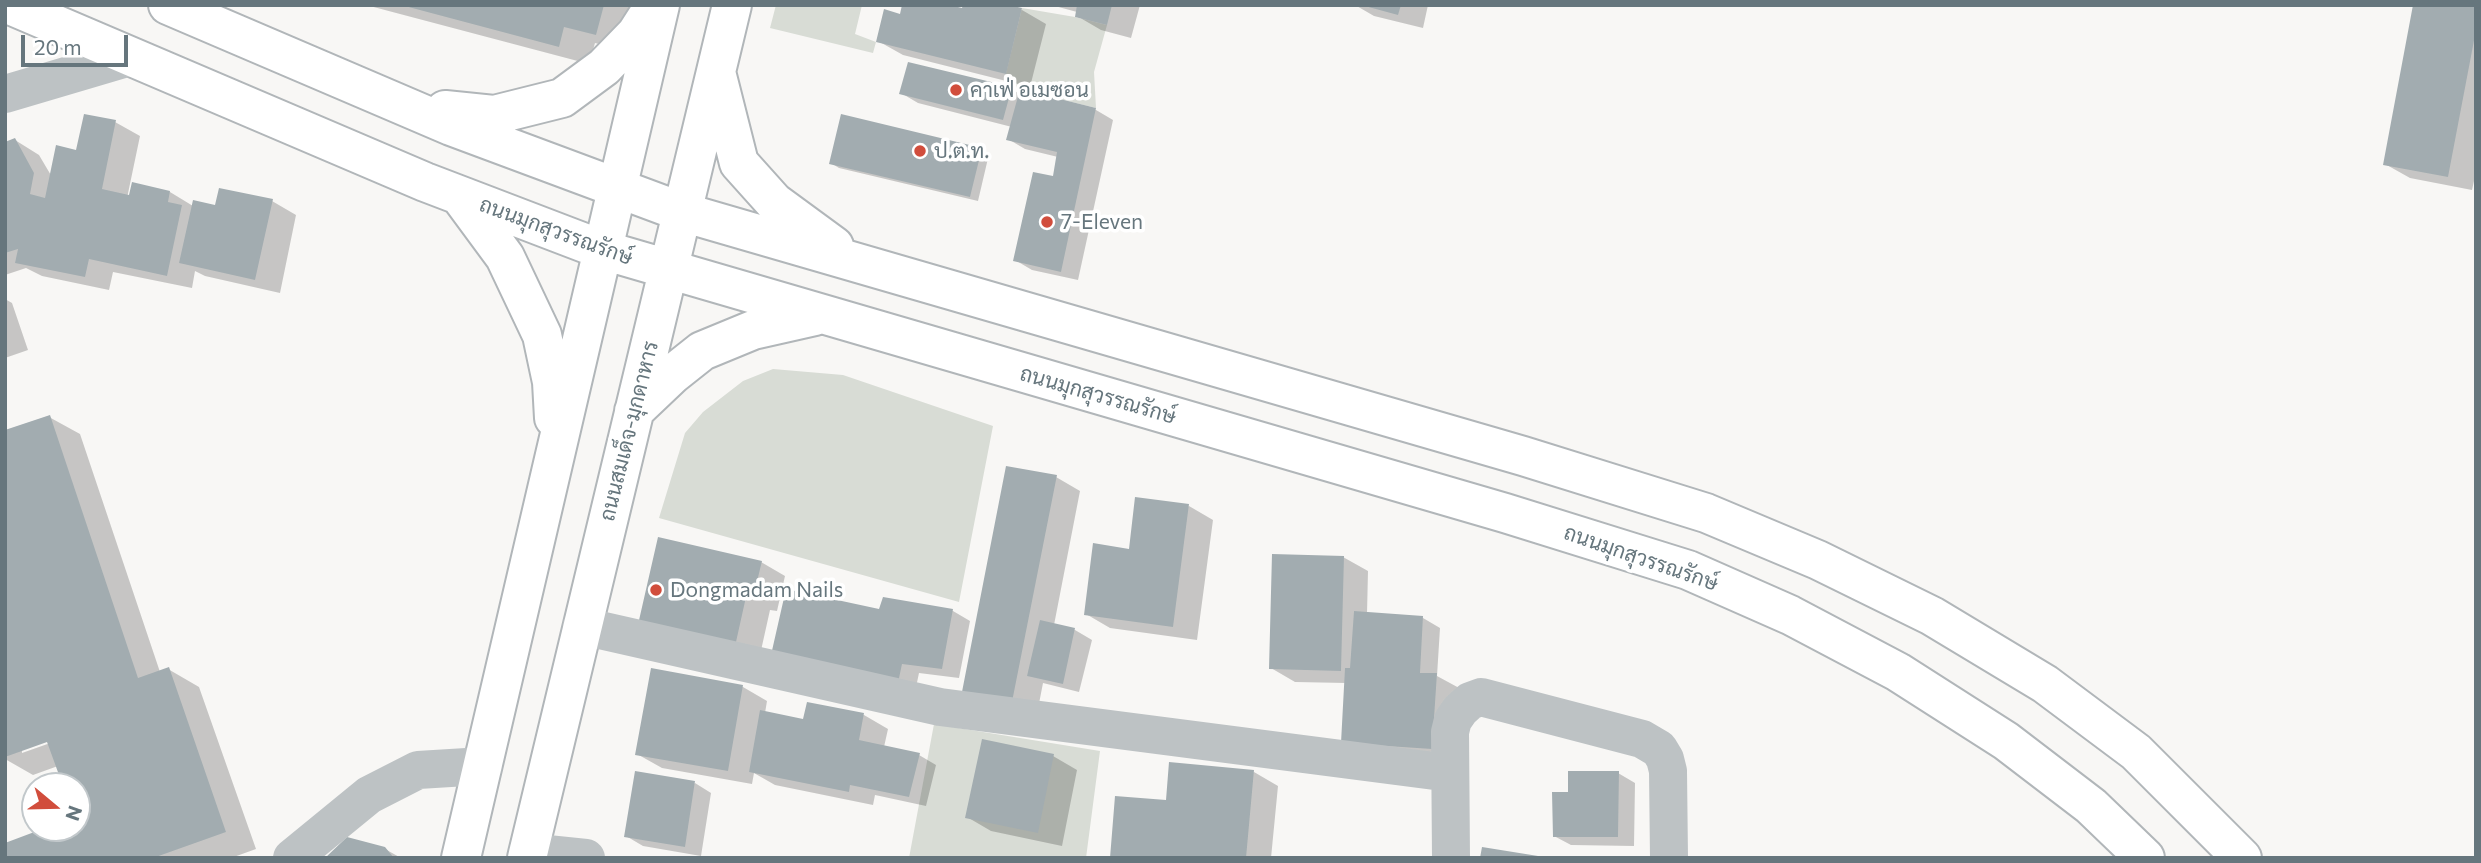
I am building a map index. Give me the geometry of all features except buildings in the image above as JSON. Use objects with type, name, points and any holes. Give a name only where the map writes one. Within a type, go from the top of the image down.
[{"type":"main road","name":"ถนนมุกสุวรรณรักษ์","points":[[10,5],[460,195],[603,250],[1505,513],[1688,570],[1790,615],[1898,672],[2006,741],[2091,806],[2145,858]]},
{"type":"main road","points":[[168,5],[451,126],[682,212],[1522,456],[1706,513],[1818,560],[1932,616],[2045,684],[2136,752],[2242,858]]},
{"type":"main road","points":[[404,106],[494,115],[562,98],[604,67],[636,34],[657,5]]},
{"type":"main road","points":[[461,858],[556,455],[657,5]]},
{"type":"main road","name":"ถนนสมเด็จ-มุกดาหาร","points":[[528,855],[732,5]]},
{"type":"main road","points":[[716,71],[739,163],[774,202],[855,262]]},
{"type":"main road","points":[[460,195],[505,257],[541,335],[552,382],[556,455]]},
{"type":"main road","points":[[634,411],[702,351],[753,330],[821,315]]},
{"type":"main road","points":[[1505,513],[1522,456]]},
{"type":"street","points":[[5,94],[130,57]]},
{"type":"street","points":[[582,626],[940,707],[1450,773]]},
{"type":"street","points":[[1451,858],[1450,732],[1453,720],[1460,710],[1481,696],[1642,739],[1659,749],[1665,759],[1669,858]]},
{"type":"street","points":[[292,858],[369,795],[418,770],[484,766]]},
{"type":"street","points":[[528,855],[586,858]]},
{"type":"shaded area","points":[[776,5],[862,5],[855,34],[876,42],[873,53],[770,28]]},
{"type":"shaded area","points":[[1022,8],[1107,25],[1094,72],[1096,108],[1003,85]]},
{"type":"shaded area","points":[[773,369],[843,375],[993,426],[959,602],[659,518],[685,433],[703,412],[743,381]]},
{"type":"shaded area","points":[[934,724],[1100,751],[1086,858],[909,858]]},
{"type":"place","name":"คาเฟ่ อเมซอน","points":[[956,90]]},
{"type":"place","name":"ป.ต.ท.","points":[[920,151]]},
{"type":"place","name":"7-Eleven","points":[[1047,222]]},
{"type":"place","name":"Dongmadam Nails","points":[[656,590]]}]
